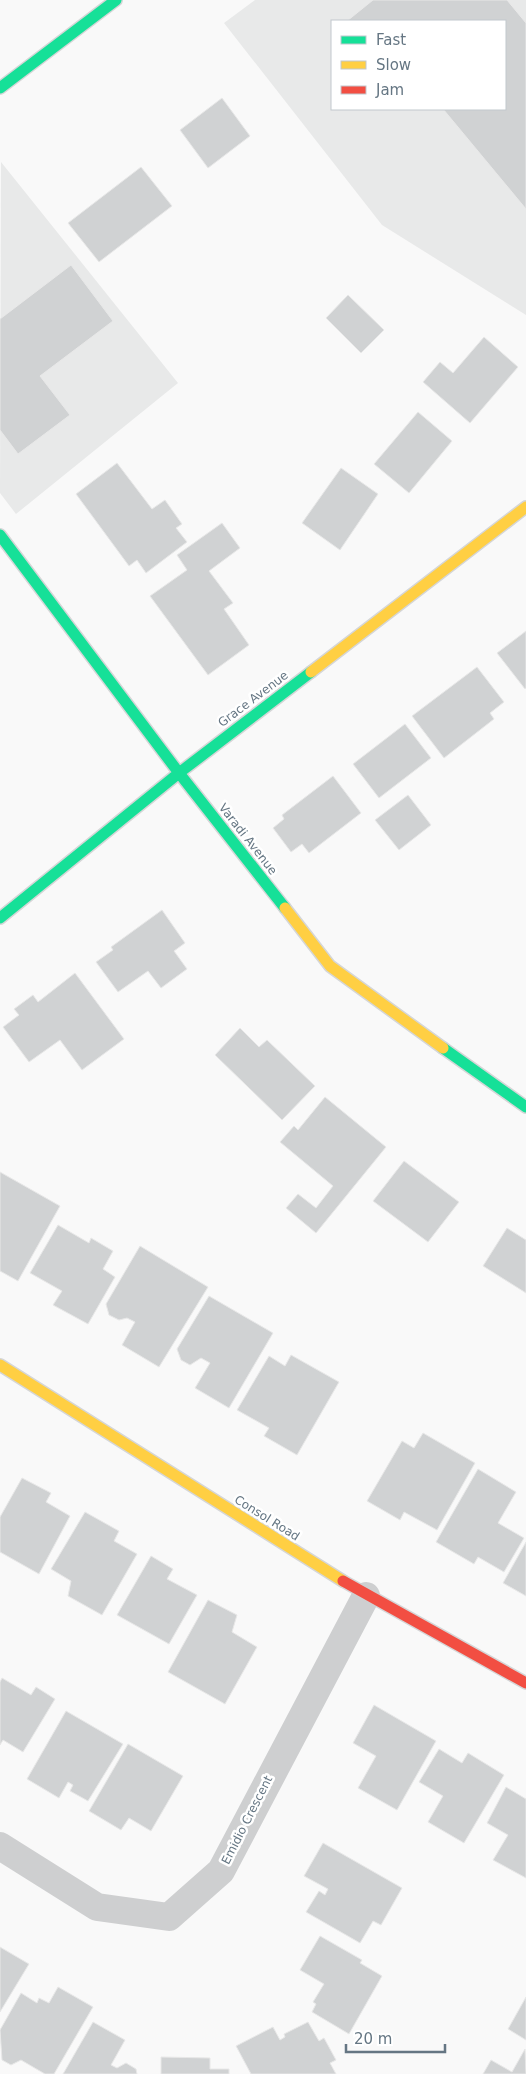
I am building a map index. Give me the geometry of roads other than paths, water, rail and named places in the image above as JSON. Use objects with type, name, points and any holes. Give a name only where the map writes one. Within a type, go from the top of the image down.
[{"type":"street","points":[[0,88],[116,0]]},
{"type":"street","name":"Grace Avenue","points":[[0,918],[179,773],[526,507]]},
{"type":"street","name":"Varadi Avenue","points":[[0,535],[179,773],[330,966],[526,1107]]},
{"type":"street","name":"Consol Road","points":[[0,1365],[366,1596],[526,1683]]},
{"type":"street","name":"Emidio Crescent","points":[[0,1846],[97,1907],[169,1917],[221,1871],[366,1596]]}]
